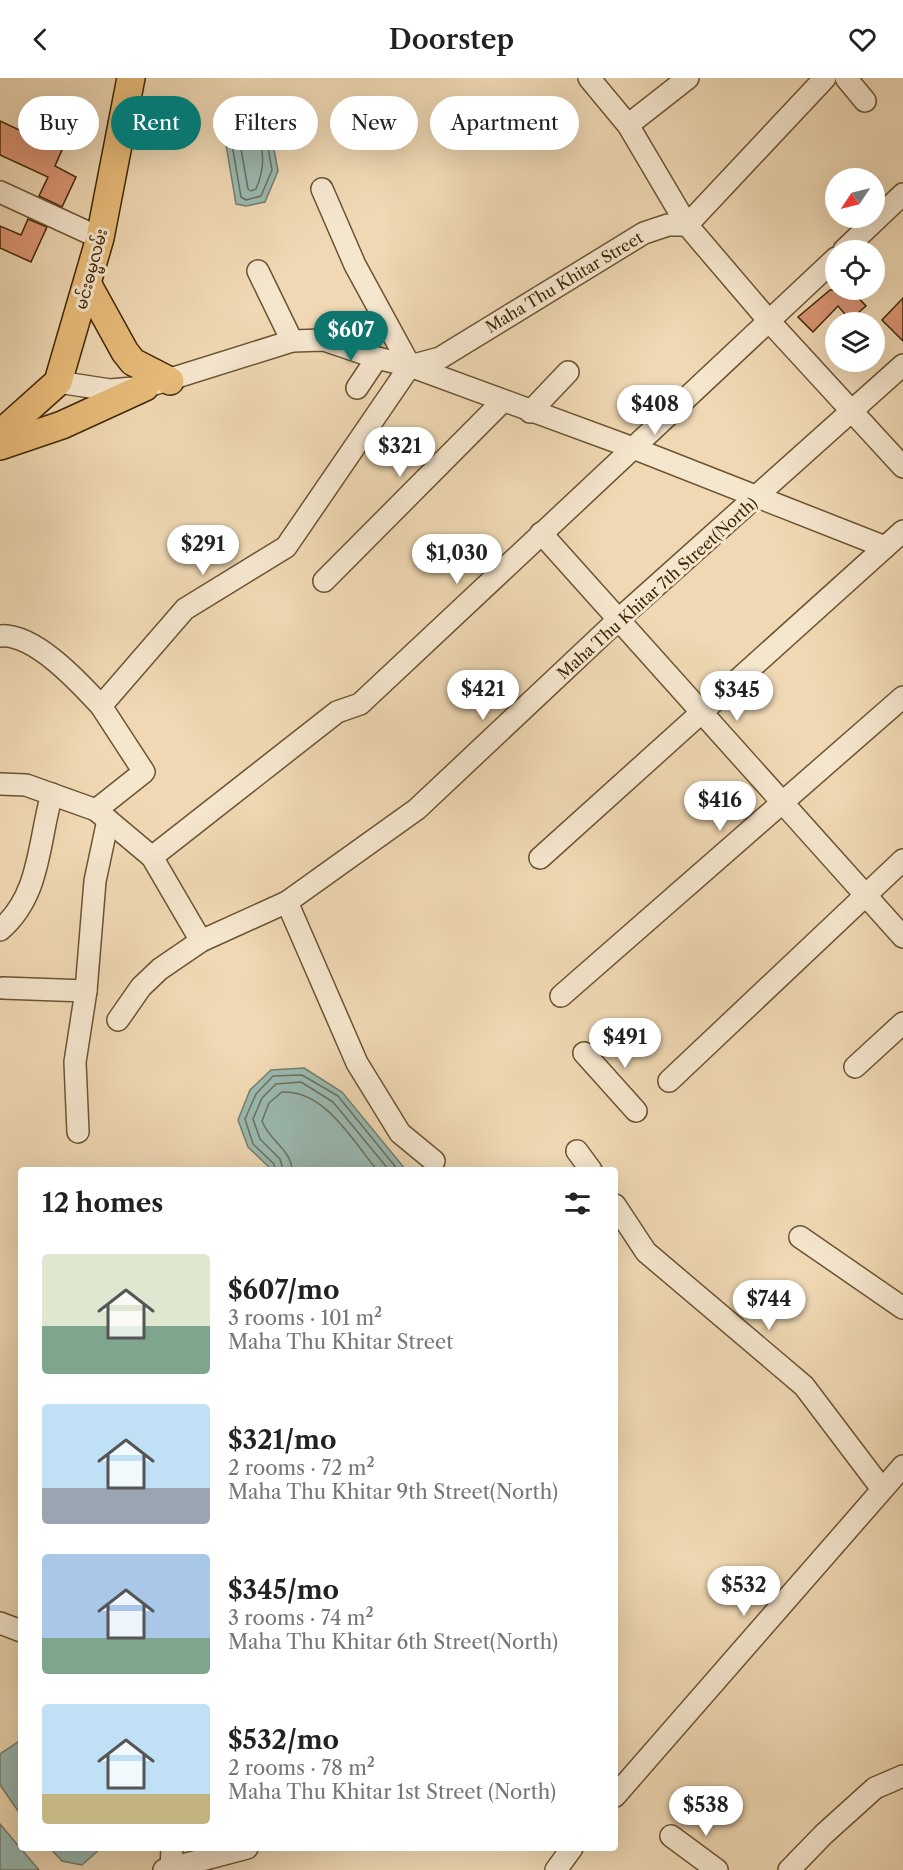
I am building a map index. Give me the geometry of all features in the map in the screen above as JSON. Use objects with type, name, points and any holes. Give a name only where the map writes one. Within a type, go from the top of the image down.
[{"type":"main road","name":"မင်းဓမ္မလမ်း","points":[[58,382],[100,238],[131,78]]},
{"type":"main road","points":[[0,446],[62,425],[158,384],[125,352],[88,285]]},
{"type":"main road","points":[[0,434],[58,382]]},
{"type":"street","points":[[588,78],[628,125],[687,225],[770,321],[903,467]]},
{"type":"street","points":[[628,125],[688,78]]},
{"type":"street","points":[[687,225],[825,78]]},
{"type":"street","points":[[846,78],[865,101]]},
{"type":"street","points":[[322,189],[355,265],[410,366],[633,448],[757,499],[885,547]]},
{"type":"street","points":[[0,192],[100,238]]},
{"type":"street","points":[[855,240],[903,194]]},
{"type":"street","name":"Maha Thu Khitar Street","points":[[58,382],[110,390],[158,384],[292,341],[324,340],[377,358],[410,366],[440,358],[644,233],[668,225],[687,225]]},
{"type":"street","points":[[152,857],[337,712],[360,704],[825,268]]},
{"type":"street","points":[[258,271],[292,341]]},
{"type":"street","points":[[357,388],[377,358]]},
{"type":"street","name":"Maha Thu Khitar 7th Street(North)","points":[[118,1020],[141,987],[160,969],[201,941],[287,902],[417,809],[619,619],[757,499],[903,365]]},
{"type":"street","points":[[101,706],[185,609],[286,547],[410,366]]},
{"type":"street","points":[[530,412],[568,372]]},
{"type":"street","points":[[324,581],[503,401]]},
{"type":"street","points":[[540,858],[903,531]]},
{"type":"street","points":[[541,533],[903,937]]},
{"type":"street","points":[[0,636],[10,635],[60,662],[101,706],[144,772],[102,815],[86,991],[75,1062],[78,1132]]},
{"type":"street","points":[[561,996],[903,696]]},
{"type":"street","points":[[0,784],[26,785],[102,815],[152,857],[201,941]]},
{"type":"street","points":[[0,930],[28,895],[39,857],[42,825],[52,794]]},
{"type":"street","points":[[669,1081],[903,860]]},
{"type":"street","points":[[287,902],[357,1062],[400,1133],[434,1161]]},
{"type":"street","points":[[3,988],[86,991]]},
{"type":"street","points":[[855,1067],[903,1023]]},
{"type":"street","points":[[584,1053],[636,1111]]},
{"type":"street","points":[[577,1151],[589,1167]]},
{"type":"street","points":[[618,1210],[646,1252],[804,1386],[882,1489]]},
{"type":"street","points":[[800,1237],[903,1308]]},
{"type":"street","points":[[618,1793],[903,1466]]},
{"type":"street","points":[[0,1623],[18,1630]]},
{"type":"street","points":[[791,1870],[875,1788],[903,1776]]},
{"type":"street","points":[[671,1836],[717,1870]]},
{"type":"street","points":[[170,1864],[233,1851]]},
{"type":"street","points":[[556,1870],[570,1851]]},
{"type":"water","points":[[227,150],[274,150],[278,171],[265,202],[246,206],[236,204]]},
{"type":"water","points":[[304,1068],[342,1092],[404,1167],[269,1167],[248,1147],[238,1120],[250,1090],[271,1070]]},
{"type":"water","points":[[18,1742],[18,1811],[0,1785],[0,1754]]},
{"type":"water","points":[[0,1824],[18,1845],[18,1851],[23,1851],[39,1870],[0,1870]]},
{"type":"water","points":[[53,1851],[98,1851],[82,1865],[62,1861]]},
{"type":"building","points":[[0,121],[18,129],[18,150],[62,150],[55,166],[76,177],[62,207],[39,196],[48,177],[0,155]]},
{"type":"building","points":[[28,219],[47,227],[31,262],[0,248],[0,226],[21,235]]},
{"type":"building","points":[[825,294],[825,300],[860,300],[866,306],[859,312],[843,312],[838,306],[832,312],[825,312],[825,320],[813,332],[798,317]]},
{"type":"building","points":[[903,298],[903,341],[885,323],[885,317]]}]
